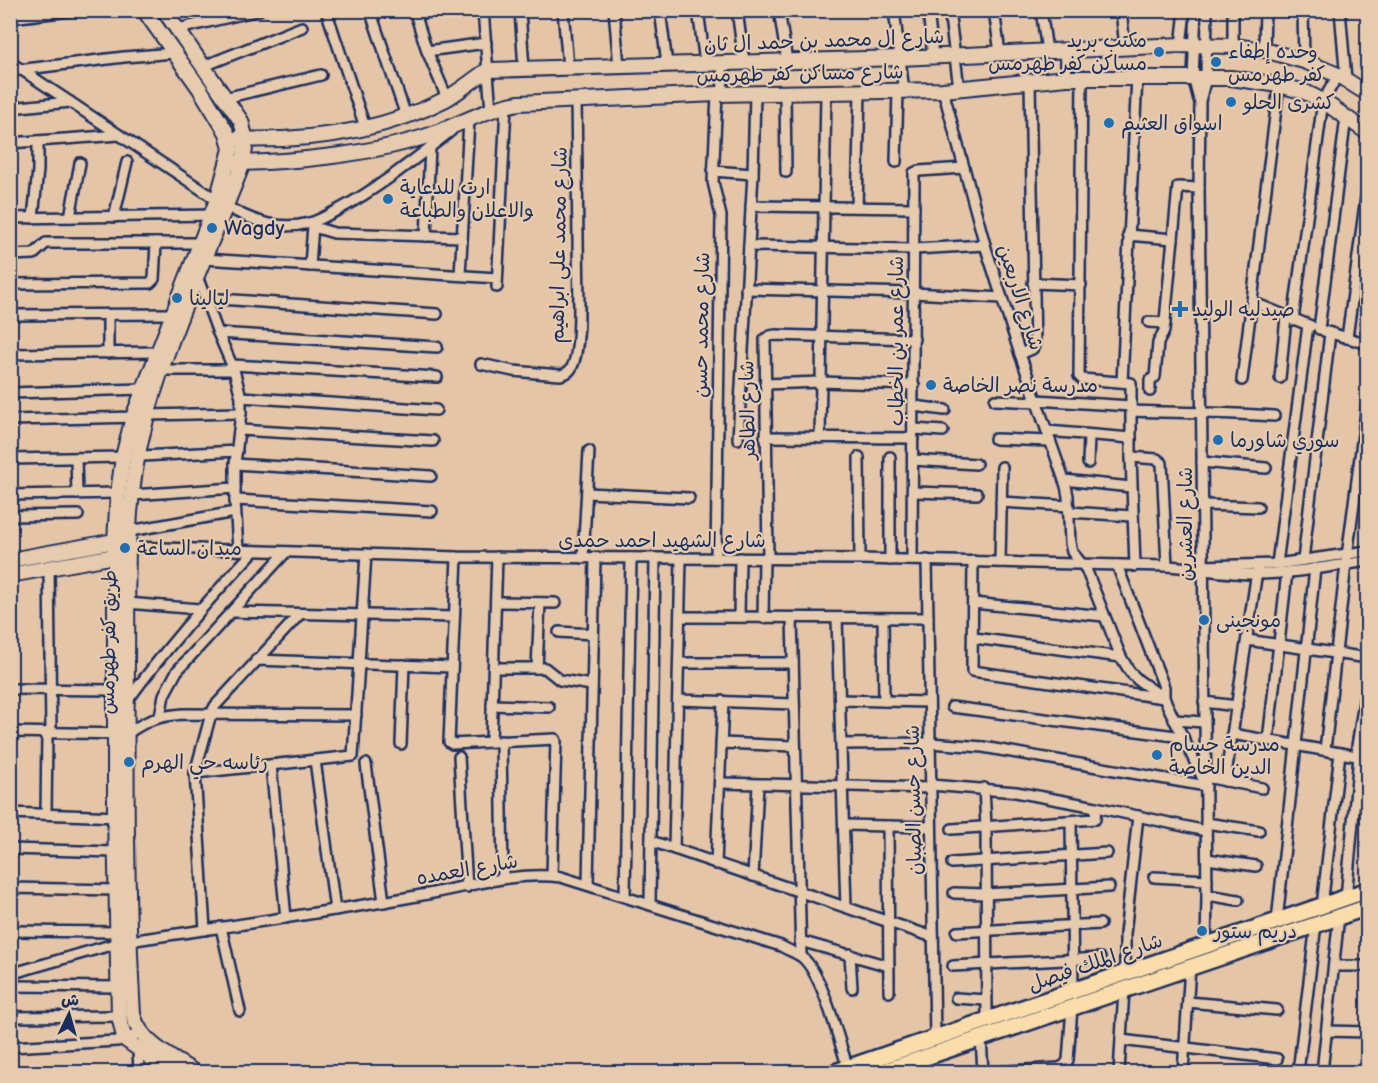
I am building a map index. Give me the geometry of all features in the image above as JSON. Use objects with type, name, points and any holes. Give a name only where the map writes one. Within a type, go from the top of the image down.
[{"type":"main road","name":"شارع الملك فيصل","points":[[882,1072],[908,1068],[1072,1000],[1125,974],[1368,890]]},
{"type":"main road","name":"شارع الملك فيصل","points":[[842,1070],[987,1021],[1124,990],[1368,907]]},
{"type":"street","points":[[10,18],[79,10]]},
{"type":"street","points":[[144,10],[175,53],[229,139],[294,138],[365,127],[406,116],[447,98],[488,70]]},
{"type":"street","name":"طريق كفر طهرمس","points":[[121,734],[127,701],[129,547],[132,495],[142,416],[142,389],[172,314],[219,209],[243,164],[246,140],[241,121],[164,10]]},
{"type":"street","points":[[178,29],[259,10]]},
{"type":"street","points":[[326,10],[365,127]]},
{"type":"street","points":[[370,10],[406,116]]},
{"type":"street","points":[[445,10],[415,12],[447,98]]},
{"type":"street","points":[[483,10],[491,111]]},
{"type":"street","points":[[520,10],[524,69]]},
{"type":"street","points":[[563,10],[568,67]]},
{"type":"street","points":[[614,10],[619,66]]},
{"type":"street","points":[[660,10],[667,64]]},
{"type":"street","points":[[698,10],[705,63]]},
{"type":"street","points":[[737,10],[744,62]]},
{"type":"street","points":[[779,10],[787,61]]},
{"type":"street","points":[[894,10],[900,58],[901,91],[896,162]]},
{"type":"street","points":[[928,10],[933,56]]},
{"type":"street","points":[[949,10],[959,88]]},
{"type":"street","points":[[994,10],[1000,53]]},
{"type":"street","points":[[1041,10],[1047,51]]},
{"type":"street","points":[[1121,10],[1125,47]]},
{"type":"street","points":[[1182,10],[1194,45]]},
{"type":"street","name":"شارع العشرين","points":[[1196,10],[1194,45],[1200,78],[1203,505],[1200,568],[1206,782],[1206,946]]},
{"type":"street","name":"شارع العشرين","points":[[1194,45],[1207,10]]},
{"type":"street","points":[[1233,10],[1233,46]]},
{"type":"street","points":[[1264,10],[1264,50]]},
{"type":"street","points":[[1303,10],[1304,61]]},
{"type":"street","points":[[1280,378],[1323,101],[1342,77],[1340,10]]},
{"type":"street","points":[[204,66],[302,27]]},
{"type":"street","points":[[428,51],[486,43]]},
{"type":"street","name":"شارع ال محمد بن حمد ال ثان","points":[[488,70],[900,58],[1125,47],[1233,46],[1264,50],[1304,61],[1342,77],[1368,94]]},
{"type":"street","points":[[1065,50],[1067,78]]},
{"type":"street","points":[[10,71],[175,53]]},
{"type":"street","points":[[10,62],[119,135],[219,209],[258,221],[293,226],[311,224],[367,194],[464,123]]},
{"type":"street","name":"شارع محمد حسن","points":[[716,558],[721,216],[713,187],[713,171],[722,63]]},
{"type":"street","points":[[225,98],[321,75]]},
{"type":"street","points":[[1122,382],[1137,77]]},
{"type":"street","name":"شارع مساكن كفر طهرمس","points":[[228,164],[317,157],[384,147],[422,138],[491,111],[519,103],[720,94],[943,90],[1067,78],[1231,78],[1279,85],[1305,92],[1323,101],[1368,133]]},
{"type":"street","points":[[1082,78],[1079,376],[1082,380],[1131,383],[1131,487],[1135,566]]},
{"type":"street","points":[[1020,354],[1035,346],[1030,82]]},
{"type":"street","points":[[1242,380],[1279,85]]},
{"type":"street","name":"شارع الاربعين","points":[[943,90],[985,245],[1064,480],[1072,552],[1082,564],[1121,657],[1130,672],[1164,698]]},
{"type":"street","points":[[820,438],[826,92]]},
{"type":"street","points":[[857,207],[860,92]]},
{"type":"street","points":[[738,439],[753,174],[754,93]]},
{"type":"street","points":[[785,93],[786,172]]},
{"type":"street","name":"شارع محمد على ابراهيم","points":[[480,364],[513,371],[560,375],[567,373],[572,367],[579,307],[576,100]]},
{"type":"street","points":[[10,108],[70,102]]},
{"type":"street","points":[[204,259],[460,275],[497,283],[506,106]]},
{"type":"street","points":[[1319,329],[1346,117]]},
{"type":"street","points":[[460,275],[464,123]]},
{"type":"street","points":[[10,143],[119,135]]},
{"type":"street","name":"طريق كفر طهرمس","points":[[219,209],[231,149],[229,139]]},
{"type":"street","points":[[33,218],[38,141]]},
{"type":"street","points":[[426,236],[430,147]]},
{"type":"street","points":[[114,217],[127,162]]},
{"type":"street","points":[[70,217],[80,163]]},
{"type":"street","name":"شارع عمر بن الخطاب","points":[[912,560],[915,172],[964,168]]},
{"type":"street","points":[[713,171],[753,174]]},
{"type":"street","points":[[1347,338],[1368,182]]},
{"type":"street","points":[[1150,391],[1150,380],[1155,377],[1158,343],[1164,332],[1178,187],[1199,188]]},
{"type":"street","points":[[751,206],[914,208]]},
{"type":"street","points":[[10,218],[114,217],[219,209]]},
{"type":"street","points":[[311,224],[326,232],[334,233],[462,237]]},
{"type":"street","points":[[310,266],[311,224]]},
{"type":"street","points":[[1128,235],[1173,239]]},
{"type":"street","points":[[10,255],[34,254],[46,243],[206,242]]},
{"type":"street","name":"طريق كفر طهرمس","points":[[126,1040],[119,1016],[118,987],[122,939],[121,734],[115,690],[115,541],[118,493],[123,457],[161,370],[204,259],[206,242]]},
{"type":"street","points":[[10,284],[150,283],[154,279],[156,243]]},
{"type":"street","points":[[749,246],[914,249],[985,245]]},
{"type":"street","points":[[197,276],[233,367],[241,397],[234,512],[238,550]]},
{"type":"street","points":[[1033,282],[1081,285]]},
{"type":"street","points":[[746,289],[913,293],[1002,298]]},
{"type":"street","points":[[205,298],[436,314]]},
{"type":"street","points":[[1252,303],[1290,319],[1368,344]]},
{"type":"street","points":[[10,315],[172,314]]},
{"type":"street","points":[[108,315],[108,353]]},
{"type":"street","points":[[1149,322],[1165,323]]},
{"type":"street","points":[[1277,564],[1308,325]]},
{"type":"street","points":[[218,333],[437,347]]},
{"type":"street","points":[[1303,560],[1330,333]]},
{"type":"street","name":"شارع الطاهر","points":[[763,618],[766,558],[765,339],[775,335],[914,339]]},
{"type":"street","points":[[10,354],[157,352]]},
{"type":"street","points":[[161,370],[233,367],[437,377]]},
{"type":"street","points":[[765,384],[821,382],[914,385]]},
{"type":"street","points":[[10,393],[142,389]]},
{"type":"street","points":[[1325,750],[1346,559],[1368,396]]},
{"type":"street","points":[[241,397],[436,410]]},
{"type":"street","points":[[995,400],[1202,414],[1230,412],[1274,416]]},
{"type":"street","points":[[914,406],[945,410]]},
{"type":"street","points":[[10,420],[241,413]]},
{"type":"street","points":[[240,430],[433,441]]},
{"type":"street","points":[[765,437],[820,438],[943,431]]},
{"type":"street","points":[[995,439],[1089,435],[1131,438]]},
{"type":"street","points":[[1088,463],[1089,435]]},
{"type":"street","points":[[10,459],[137,457],[237,451]]},
{"type":"street","points":[[584,558],[589,451]]},
{"type":"street","points":[[859,457],[860,559]]},
{"type":"street","points":[[890,457],[890,560]]},
{"type":"street","points":[[1131,457],[1157,459],[1162,464],[1167,566]]},
{"type":"street","points":[[76,458],[78,494]]},
{"type":"street","points":[[913,460],[976,464]]},
{"type":"street","points":[[1202,462],[1266,468]]},
{"type":"street","points":[[236,464],[431,476]]},
{"type":"street","points":[[1000,562],[1002,467]]},
{"type":"street","points":[[1064,480],[1131,487]]},
{"type":"street","points":[[132,495],[235,488]]},
{"type":"street","points":[[913,492],[977,494]]},
{"type":"street","points":[[10,495],[118,493]]},
{"type":"street","points":[[587,493],[689,498]]},
{"type":"street","points":[[235,500],[432,511]]},
{"type":"street","points":[[1001,502],[1132,516]]},
{"type":"street","points":[[1203,505],[1258,507]]},
{"type":"street","points":[[130,531],[234,512]]},
{"type":"street","points":[[10,516],[78,515]]},
{"type":"street","points":[[10,560],[115,541]]},
{"type":"street","name":"شارع الشهيد احمد حمدى","points":[[129,547],[457,557],[927,560],[1167,566],[1287,572],[1315,568],[1368,551]]},
{"type":"street","points":[[127,701],[166,648],[254,550]]},
{"type":"street","points":[[160,716],[164,695],[177,671],[286,552]]},
{"type":"street","points":[[195,772],[353,756],[366,554]]},
{"type":"street","points":[[10,575],[115,556]]},
{"type":"street","points":[[457,557],[449,741],[452,744],[552,738],[556,741],[552,875]]},
{"type":"street","points":[[497,557],[492,705],[503,878]]},
{"type":"street","points":[[588,884],[595,558]]},
{"type":"street","points":[[625,896],[631,558]]},
{"type":"street","points":[[650,904],[655,558]]},
{"type":"street","points":[[674,849],[681,558]]},
{"type":"street","points":[[739,617],[740,558]]},
{"type":"street","name":"شارع حسن الصبان","points":[[927,560],[935,1039]]},
{"type":"street","name":"شارع الشهيد احمد حمدى","points":[[1258,570],[1303,560],[1368,561]]},
{"type":"street","points":[[973,561],[972,671],[1164,698]]},
{"type":"street","points":[[1117,565],[1164,687],[1164,698],[1206,782]]},
{"type":"street","points":[[46,814],[51,688],[49,568]]},
{"type":"street","points":[[1277,921],[1315,568]]},
{"type":"street","points":[[1226,781],[1258,570]]},
{"type":"street","points":[[1268,741],[1287,572]]},
{"type":"street","points":[[496,602],[555,603]]},
{"type":"street","points":[[128,603],[199,609]]},
{"type":"street","points":[[537,668],[540,603]]},
{"type":"street","points":[[973,603],[1104,616]]},
{"type":"street","points":[[232,612],[454,617]]},
{"type":"street","points":[[205,930],[195,772],[211,714],[215,705],[300,614]]},
{"type":"street","points":[[681,617],[928,618]]},
{"type":"street","points":[[792,618],[801,956],[814,973],[821,989],[842,1070]]},
{"type":"street","points":[[837,618],[846,907]]},
{"type":"street","points":[[883,618],[884,701]]},
{"type":"street","points":[[559,632],[593,634]]},
{"type":"street","points":[[974,638],[1121,657]]},
{"type":"street","points":[[1247,640],[1368,658]]},
{"type":"street","points":[[256,660],[452,667]]},
{"type":"street","points":[[680,663],[793,663]]},
{"type":"street","points":[[401,744],[404,665]]},
{"type":"street","points":[[494,668],[549,670],[560,680],[592,685]]},
{"type":"street","points":[[1346,898],[1363,757],[1358,746],[1368,676]]},
{"type":"street","points":[[10,689],[115,690]]},
{"type":"street","points":[[678,700],[794,704]]},
{"type":"street","points":[[840,700],[929,702]]},
{"type":"street","points":[[716,864],[723,701]]},
{"type":"street","points":[[1204,702],[1237,706]]},
{"type":"street","points":[[492,705],[549,707]]},
{"type":"street","points":[[952,707],[1183,737]]},
{"type":"street","points":[[10,732],[121,734],[160,716],[356,715]]},
{"type":"street","points":[[1174,720],[1204,722]]},
{"type":"street","points":[[1232,734],[1363,757]]},
{"type":"street","points":[[721,743],[794,746]]},
{"type":"street","points":[[842,744],[954,744],[1206,782],[1226,781],[1262,788]]},
{"type":"street","points":[[1322,906],[1340,753]]},
{"type":"street","points":[[459,757],[467,887]]},
{"type":"street","points":[[315,760],[335,910]]},
{"type":"street","points":[[366,764],[384,902]]},
{"type":"street","points":[[271,765],[286,918]]},
{"type":"street","points":[[720,783],[984,788],[1206,827],[1259,831]]},
{"type":"street","points":[[753,876],[758,784]]},
{"type":"street","points":[[984,788],[987,1021]]},
{"type":"street","points":[[952,829],[1095,819],[1096,807]]},
{"type":"street","points":[[10,813],[121,817]]},
{"type":"street","points":[[1125,974],[1125,934],[1138,816]]},
{"type":"street","name":"طريق كفر طهرمس","points":[[121,817],[115,852],[116,890],[133,1014],[135,1026],[139,1031]]},
{"type":"street","points":[[992,1072],[1059,1068],[1068,1060],[1072,1000],[1071,821]]},
{"type":"street","points":[[844,825],[931,827]]},
{"type":"street","points":[[888,826],[889,992]]},
{"type":"street","points":[[651,841],[933,937]]},
{"type":"street","points":[[10,849],[115,852]]},
{"type":"street","points":[[952,863],[1107,853]]},
{"type":"street","points":[[1207,859],[1257,866]]},
{"type":"street","name":"شارع العمده","points":[[122,939],[286,918],[467,887],[503,878],[552,875],[588,884],[781,946],[801,956]]},
{"type":"street","points":[[1154,878],[1207,880]]},
{"type":"street","points":[[954,893],[986,894],[1109,887]]},
{"type":"street","points":[[10,888],[116,890]]},
{"type":"street","points":[[1207,896],[1238,900]]},
{"type":"street","points":[[1322,1072],[1339,916]]},
{"type":"street","points":[[957,932],[1100,924]]},
{"type":"street","points":[[1298,1072],[1316,924]]},
{"type":"street","points":[[221,927],[240,1011]]},
{"type":"street","points":[[10,931],[122,939]]},
{"type":"street","points":[[10,974],[122,939]]},
{"type":"street","points":[[800,941],[889,966]]},
{"type":"street","points":[[850,954],[852,988]]},
{"type":"street","points":[[953,966],[1100,958]]},
{"type":"street","points":[[1334,966],[1368,966]]},
{"type":"street","points":[[1183,1072],[1190,967]]},
{"type":"street","points":[[10,986],[118,987]]},
{"type":"street","points":[[1119,1072],[1124,990]]},
{"type":"street","points":[[956,998],[986,1000]]},
{"type":"street","points":[[1188,1002],[1277,1010]]},
{"type":"street","points":[[10,1017],[119,1016]]},
{"type":"street","points":[[10,1047],[126,1040],[139,1031],[152,1043],[194,1072]]},
{"type":"street","points":[[1327,1031],[1368,1032]]},
{"type":"street","points":[[981,1038],[983,1072]]},
{"type":"street","points":[[126,1040],[171,1072]]},
{"type":"street","points":[[1121,1040],[1277,1059]]},
{"type":"street","points":[[138,1050],[139,1072]]},
{"type":"place","name":"مكتب بريد مساكن كفر طهرمس","points":[[1159,52]]},
{"type":"place","name":"وحده إطفاء كفر طهرمس","points":[[1216,62]]},
{"type":"place","name":"كشرى الحلو","points":[[1231,102]]},
{"type":"place","name":"اسواق العثيم","points":[[1109,123]]},
{"type":"place","name":"ارت للدعاية والاعلان والطباعة","points":[[388,199]]},
{"type":"place","name":"Wagdy","points":[[212,228]]},
{"type":"place","name":"ليالينا","points":[[177,298]]},
{"type":"place","name":"صيدليه الوليد","points":[[1180,309]]},
{"type":"place","name":"مدرسة نصر الخاصة","points":[[931,385]]},
{"type":"place","name":"سوري شاورما","points":[[1218,440]]},
{"type":"place","name":"ميدان الساعة","points":[[125,548]]},
{"type":"place","name":"مونجينى","points":[[1204,620]]},
{"type":"place","name":"مدرسة حسام الدين الخاصة","points":[[1157,755]]},
{"type":"place","name":"رئاسه حي الهرم","points":[[129,762]]},
{"type":"place","name":"دريم ستور","points":[[1202,931]]}]
